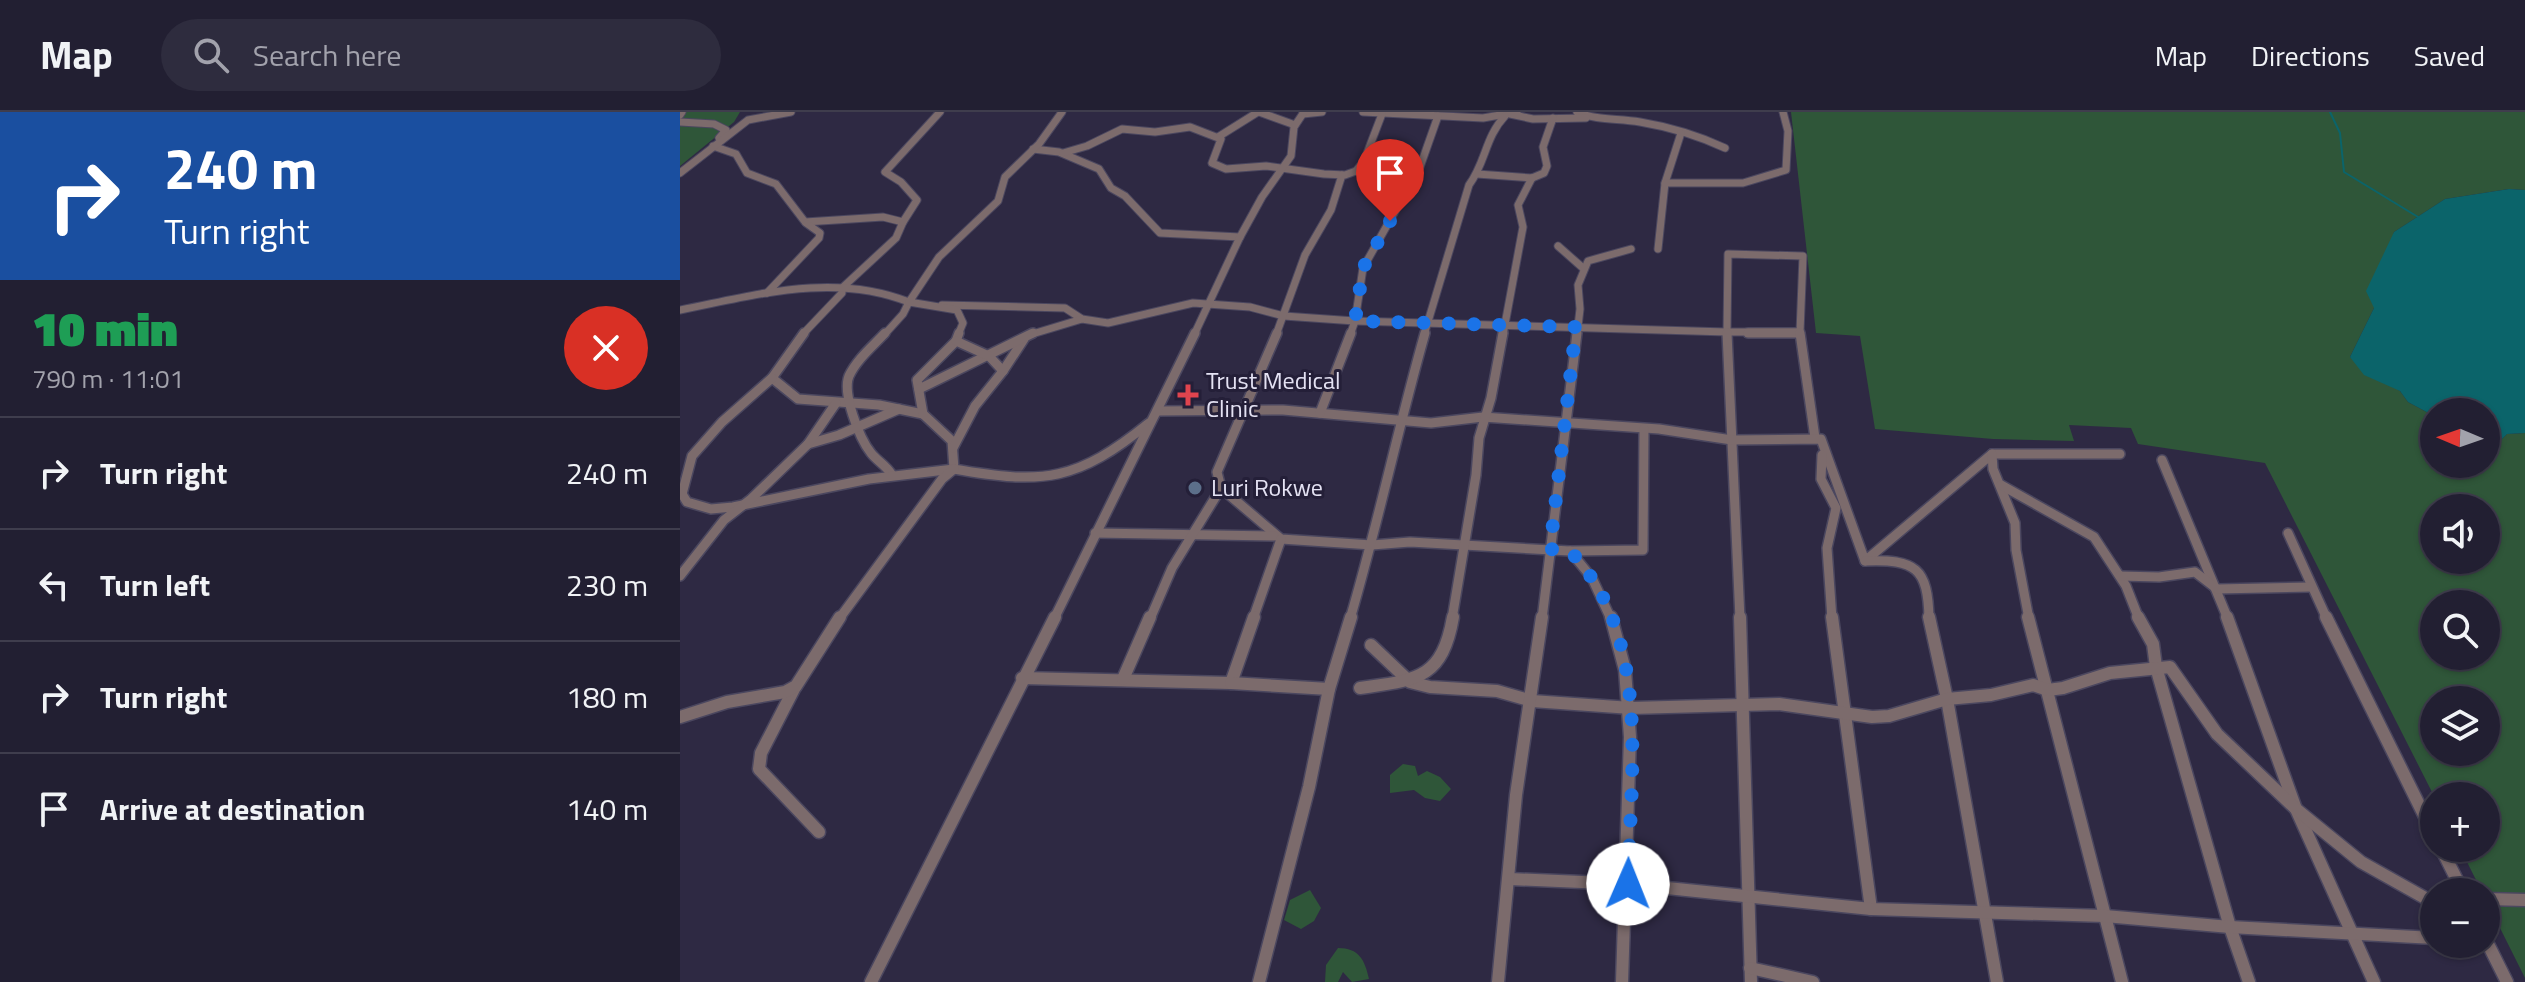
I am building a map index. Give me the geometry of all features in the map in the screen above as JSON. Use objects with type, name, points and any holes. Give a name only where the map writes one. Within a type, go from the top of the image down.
[{"type":"street","points":[[680,173],[748,120],[791,112]]},
{"type":"street","points":[[680,470],[722,422],[772,378],[799,339],[842,293],[842,288],[896,238],[917,200],[901,182],[885,172],[940,112]]},
{"type":"street","points":[[892,475],[885,464],[872,455],[856,429],[847,380],[850,373],[892,328],[939,257],[998,201],[1005,177],[1033,149],[1062,112]]},
{"type":"street","points":[[1218,137],[1258,112],[1295,125]]},
{"type":"street","points":[[871,982],[1156,415],[1240,237],[1291,156],[1295,125],[1303,113],[1322,112]]},
{"type":"street","points":[[1363,112],[1438,116],[1511,114],[1533,119],[1588,118],[1644,122],[1702,136],[1725,148]]},
{"type":"street","points":[[1577,112],[1588,118]]},
{"type":"street","points":[[1665,183],[1743,183],[1786,170],[1788,131],[1783,112]]},
{"type":"street","points":[[1356,171],[1364,161],[1382,114]]},
{"type":"street","points":[[1259,982],[1309,787],[1329,689],[1372,545],[1400,421],[1460,211],[1492,130],[1511,114]]},
{"type":"street","points":[[1320,413],[1355,321],[1363,268],[1380,243],[1424,159],[1438,116]]},
{"type":"street","points":[[1410,682],[1430,669],[1448,646],[1483,417],[1491,398],[1523,227],[1518,205],[1532,178],[1546,169],[1543,147],[1553,118]]},
{"type":"street","points":[[680,122],[714,124],[726,130],[713,146]]},
{"type":"street","points":[[1063,153],[1087,146],[1122,129],[1155,132],[1190,127],[1218,137],[1221,142],[1213,159],[1215,167],[1284,167],[1294,171],[1342,175],[1356,171],[1412,177]]},
{"type":"street","points":[[1658,249],[1662,222],[1659,200],[1681,133]]},
{"type":"street","points":[[713,146],[736,154],[747,173],[776,184],[805,222],[820,233],[819,238],[767,293]]},
{"type":"street","points":[[1033,149],[1063,153],[1099,169],[1111,188],[1125,196],[1160,233],[1240,237]]},
{"type":"street","points":[[1276,177],[1294,171]]},
{"type":"street","points":[[1477,174],[1532,178]]},
{"type":"street","points":[[1278,538],[1221,488],[1217,472],[1284,316],[1305,255],[1331,210],[1342,175]]},
{"type":"street","points":[[805,222],[883,217],[903,222]]},
{"type":"street","points":[[1558,246],[1583,268]]},
{"type":"street","points":[[1498,982],[1516,795],[1532,701],[1580,309],[1578,285],[1583,268],[1592,259],[1631,249]]},
{"type":"street","points":[[1813,982],[1751,975],[1727,332],[1728,254],[1803,256],[1800,332],[1818,439],[1821,479],[1836,508],[1827,548],[1842,712],[1871,909]]},
{"type":"street","points":[[680,310],[743,295],[842,288],[873,289],[892,293],[909,302],[942,305],[1053,307],[1075,312],[1082,319]]},
{"type":"street","points":[[919,389],[1045,327],[1082,319],[1108,323],[1152,315],[1181,304],[1250,307],[1284,316],[1355,321],[1800,332]]},
{"type":"street","points":[[923,414],[917,380],[963,330],[962,316],[952,307],[942,305]]},
{"type":"street","points":[[953,448],[975,406],[1026,337]]},
{"type":"street","points":[[956,341],[989,356],[1003,371]]},
{"type":"street","points":[[772,378],[798,399],[852,402],[923,414],[952,441],[954,469]]},
{"type":"street","points":[[680,576],[724,520],[746,504],[808,444],[836,403]]},
{"type":"street","points":[[808,444],[856,429],[899,409]]},
{"type":"street","points":[[692,456],[681,494],[692,505],[711,509],[892,475],[954,469],[985,475],[1056,474],[1103,459],[1156,415],[1242,409],[1431,423],[1483,417],[1644,429],[1732,440],[1818,439]]},
{"type":"street","points":[[1095,533],[1194,534],[1372,545],[1410,542],[1570,551],[1643,550],[1644,429]]},
{"type":"street","points":[[1818,439],[1865,561]]},
{"type":"street","points":[[1865,561],[1992,454],[2120,454]]},
{"type":"street","points":[[1992,454],[1993,469],[2015,523],[2016,550],[2034,649],[2048,690],[2122,982]]},
{"type":"street","points":[[2162,460],[2217,589],[2296,809],[2374,982]]},
{"type":"street","points":[[819,832],[759,769],[761,753],[796,686],[838,620],[942,479],[954,469]]},
{"type":"street","points":[[2001,485],[2094,537],[2131,596],[2135,612],[2153,644],[2156,667],[2230,927],[2249,982]]},
{"type":"street","points":[[1123,679],[1164,584],[1221,488]]},
{"type":"street","points":[[2288,533],[2311,587],[2420,807]]},
{"type":"street","points":[[1231,683],[1278,538]]},
{"type":"street","points":[[1570,551],[1590,574],[1612,617],[1626,662],[1631,708],[1628,884],[1622,982]]},
{"type":"street","points":[[1865,561],[1892,560],[1917,569],[1929,588],[1928,616],[1939,676],[1947,699],[1997,982]]},
{"type":"street","points":[[2120,576],[2160,577],[2186,570],[2203,575],[2217,589],[2311,587]]},
{"type":"street","points":[[1371,645],[1410,682]]},
{"type":"street","points":[[1360,688],[1410,682],[1430,687],[1497,691],[1532,701],[1631,708],[1779,704],[1858,717],[1889,716],[1947,699],[1991,695],[2033,685],[2048,690],[2110,673],[2170,667],[2217,734],[2296,809],[2361,862],[2420,895]]},
{"type":"street","points":[[1022,678],[1123,679],[1329,689]]},
{"type":"street","points":[[680,717],[727,702],[785,692],[796,686]]},
{"type":"street","points":[[1510,879],[1628,884],[1871,909],[2105,916],[2230,927],[2420,937]]},
{"type":"street","points":[[2500,899],[2525,900]]},
{"type":"street","points":[[2495,958],[2507,982]]},
{"type":"shaded area","points":[[680,112],[740,112],[734,122],[680,166]]},
{"type":"shaded area","points":[[1791,112],[2525,112],[2525,190],[2509,189],[2445,199],[2394,232],[2374,308],[2350,357],[2420,408],[2420,478],[2500,478],[2500,441],[2507,434],[2525,433],[2525,978],[2500,928],[2500,878],[2475,878],[2467,862],[2500,862],[2500,782],[2427,782],[2265,463],[2138,444],[2131,428],[2069,425],[2074,441],[1993,439],[1875,429],[1860,336],[1816,333]]},
{"type":"shaded area","points":[[2509,189],[2525,190],[2525,433],[2507,434],[2500,441],[2500,398],[2420,398],[2420,408],[2408,402],[2400,391],[2364,375],[2350,357],[2374,308],[2366,291],[2394,232],[2445,199]]},
{"type":"shaded area","points":[[1403,764],[1415,766],[1418,776],[1427,771],[1440,777],[1451,789],[1440,801],[1425,798],[1414,790],[1390,793],[1390,775]]},
{"type":"shaded area","points":[[1310,890],[1321,908],[1314,921],[1301,929],[1284,920],[1290,900]]},
{"type":"shaded area","points":[[1338,948],[1351,950],[1360,956],[1369,979],[1352,982],[1343,972],[1338,982],[1325,982],[1326,965]]},
{"type":"waterway","points":[[2330,112],[2340,133],[2344,172],[2418,217]]},
{"type":"place","name":"Trust Medical Clinic","points":[[1188,395]]},
{"type":"place","name":"Luri Rokwe","points":[[1195,488]]},
{"type":"route","points":[[1390,221],[1363,268],[1355,321],[1576,327],[1550,549],[1570,551],[1590,574],[1612,617],[1626,662],[1631,708],[1628,884]]}]
